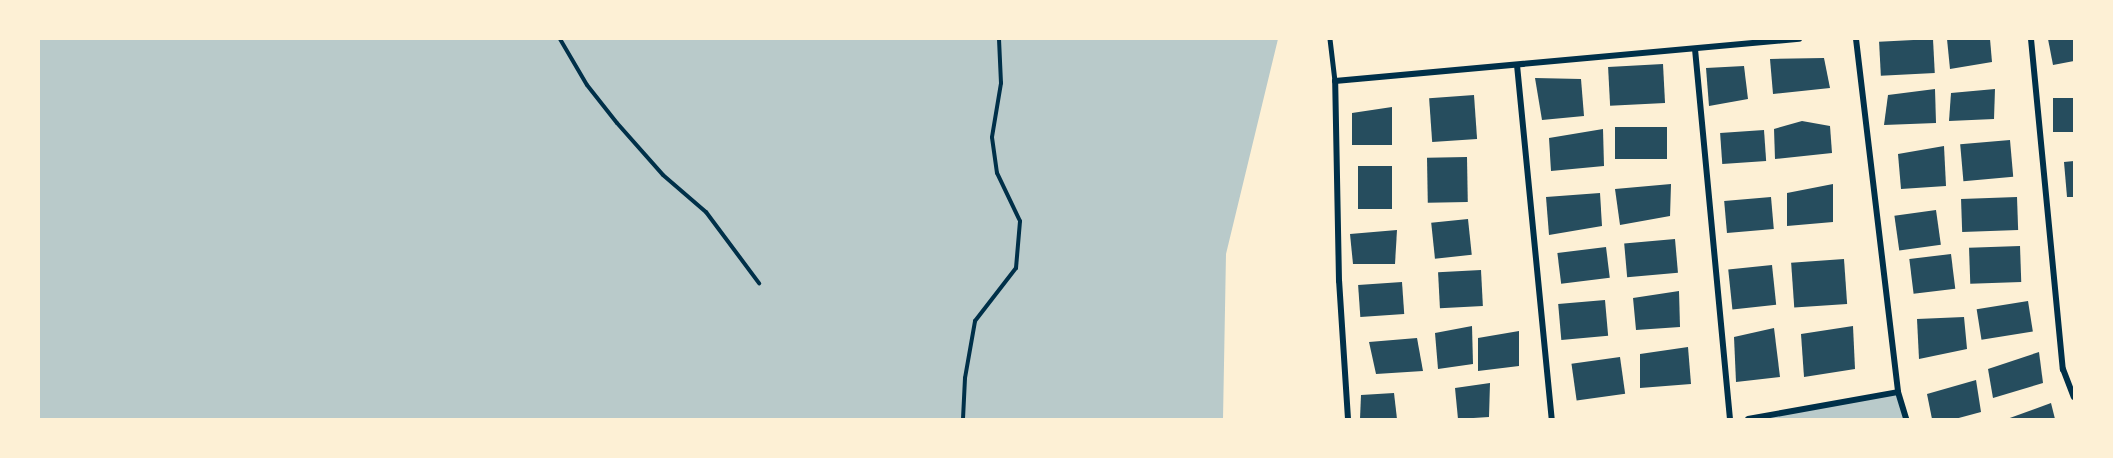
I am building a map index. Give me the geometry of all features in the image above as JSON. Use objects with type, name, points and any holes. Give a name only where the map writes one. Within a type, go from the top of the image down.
[{"type":"street","points":[[1348,419],[1339,281],[1335,81],[1799,39]]},
{"type":"street","points":[[1856,39],[1898,392],[1906,419]]},
{"type":"street","points":[[2031,39],[2063,369],[2074,397]]},
{"type":"street","points":[[1695,49],[1730,419]]},
{"type":"street","points":[[1517,65],[1552,419]]},
{"type":"street","points":[[1748,419],[1898,392]]},
{"type":"lane","points":[[1330,39],[1335,81]]},
{"type":"path","points":[[560,39],[587,85],[616,123],[663,175],[706,212],[759,283]]},
{"type":"path","points":[[963,419],[964,378],[975,321],[1016,268],[1020,221],[998,173],[992,136],[1000,83],[999,39]]},
{"type":"shaded area","points":[[39,39],[1278,39],[1226,254],[1223,419],[39,419]]},
{"type":"shaded area","points":[[1898,392],[1906,419],[1748,419]]},
{"type":"building","points":[[1933,39],[1935,73],[1881,76],[1879,42]]},
{"type":"building","points":[[1947,39],[1990,39],[1992,62],[1950,69]]},
{"type":"building","points":[[2048,39],[2074,39],[2074,61],[2053,65]]},
{"type":"building","points":[[1824,58],[1830,88],[1773,94],[1770,59]]},
{"type":"building","points":[[1663,64],[1665,103],[1610,106],[1608,67]]},
{"type":"building","points":[[1744,66],[1748,99],[1709,106],[1706,68]]},
{"type":"building","points":[[1535,78],[1581,79],[1584,116],[1542,120]]},
{"type":"building","points":[[1935,89],[1936,123],[1884,125],[1888,95]]},
{"type":"building","points":[[1995,89],[1994,119],[1949,121],[1951,93]]},
{"type":"building","points":[[1474,95],[1477,139],[1432,142],[1429,98]]},
{"type":"building","points":[[2053,98],[2074,98],[2074,132],[2053,132]]},
{"type":"building","points":[[1392,107],[1392,145],[1352,145],[1352,113]]},
{"type":"building","points":[[1802,121],[1830,126],[1832,153],[1775,159],[1774,129]]},
{"type":"building","points":[[1615,127],[1667,127],[1667,159],[1615,159]]},
{"type":"building","points":[[1603,129],[1604,166],[1551,171],[1549,138]]},
{"type":"building","points":[[1764,130],[1766,161],[1722,164],[1720,133]]},
{"type":"building","points":[[2010,140],[2013,177],[1963,181],[1960,144]]},
{"type":"building","points":[[1944,146],[1946,186],[1901,189],[1898,154]]},
{"type":"building","points":[[1467,157],[1468,202],[1428,203],[1427,158]]},
{"type":"building","points":[[2074,161],[2074,197],[2067,197],[2064,162]]},
{"type":"building","points":[[1358,166],[1392,166],[1392,209],[1358,209]]},
{"type":"building","points":[[1671,184],[1670,216],[1620,225],[1615,189]]},
{"type":"building","points":[[1833,184],[1833,222],[1787,226],[1787,193]]},
{"type":"building","points":[[1600,193],[1602,226],[1549,235],[1546,197]]},
{"type":"building","points":[[1771,197],[1774,229],[1727,233],[1724,201]]},
{"type":"building","points":[[2017,197],[2018,230],[1962,232],[1961,199]]},
{"type":"building","points":[[1936,210],[1941,245],[1899,251],[1894,216]]},
{"type":"building","points":[[1468,219],[1472,255],[1435,259],[1431,223]]},
{"type":"building","points":[[1397,230],[1395,264],[1353,264],[1350,234]]},
{"type":"building","points":[[1675,239],[1678,273],[1627,277],[1624,243]]},
{"type":"building","points":[[2020,246],[2021,282],[1970,284],[1969,248]]},
{"type":"building","points":[[1606,247],[1610,278],[1561,284],[1557,253]]},
{"type":"building","points":[[1951,254],[1955,289],[1914,294],[1909,259]]},
{"type":"building","points":[[1844,259],[1847,304],[1794,308],[1791,263]]},
{"type":"building","points":[[1772,265],[1776,305],[1732,309],[1728,270]]},
{"type":"building","points":[[1481,270],[1483,306],[1440,308],[1438,272]]},
{"type":"building","points":[[1402,282],[1404,314],[1360,317],[1358,285]]},
{"type":"building","points":[[1679,291],[1680,327],[1636,330],[1633,298]]},
{"type":"building","points":[[1605,300],[1608,336],[1561,340],[1558,304]]},
{"type":"building","points":[[2028,301],[2033,332],[1981,340],[1977,309]]},
{"type":"building","points":[[1964,317],[1967,349],[1919,359],[1917,319]]},
{"type":"building","points":[[1472,326],[1473,364],[1438,369],[1435,333]]},
{"type":"building","points":[[1853,326],[1855,369],[1804,377],[1801,334]]},
{"type":"building","points":[[1774,328],[1780,377],[1736,382],[1734,337]]},
{"type":"building","points":[[1519,331],[1519,366],[1478,371],[1478,338]]},
{"type":"building","points":[[1417,338],[1423,371],[1376,374],[1369,342]]},
{"type":"building","points":[[1688,347],[1691,384],[1640,388],[1640,354]]},
{"type":"building","points":[[2039,352],[2043,383],[1993,398],[1988,369]]},
{"type":"building","points":[[1620,357],[1625,394],[1577,400],[1571,364]]},
{"type":"building","points":[[1976,380],[1981,412],[1955,419],[1932,419],[1927,394]]},
{"type":"building","points":[[1490,383],[1489,417],[1458,419],[1455,388]]},
{"type":"building","points":[[1394,393],[1397,419],[1360,419],[1361,395]]},
{"type":"building","points":[[2051,403],[2055,419],[2007,419]]}]
